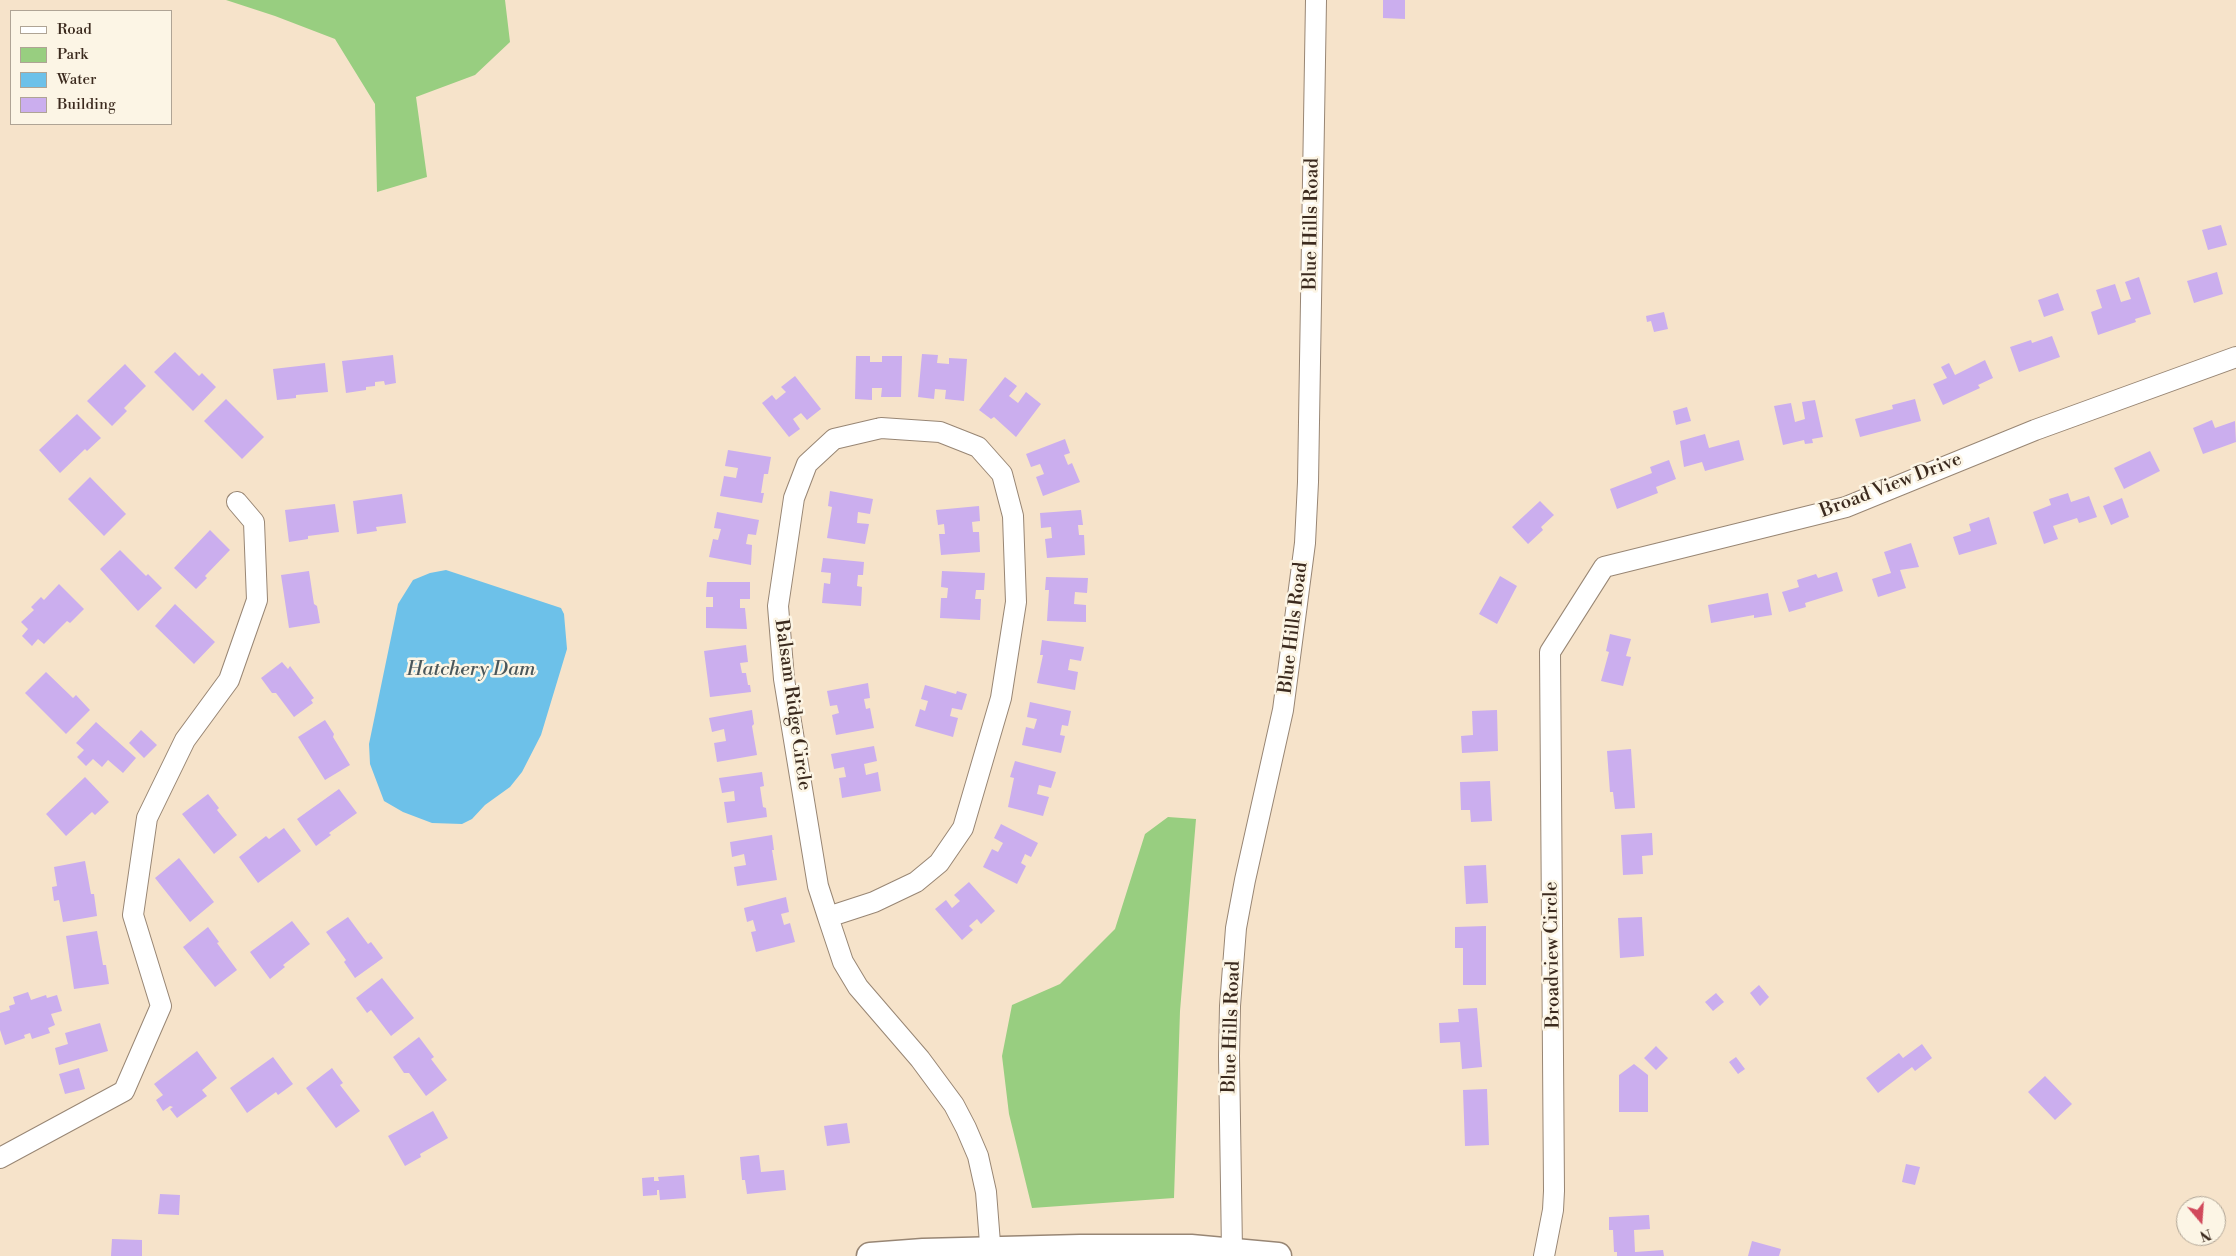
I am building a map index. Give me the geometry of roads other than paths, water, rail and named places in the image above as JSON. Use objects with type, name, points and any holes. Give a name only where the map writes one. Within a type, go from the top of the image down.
[{"type":"street","name":"Blue Hills Road","points":[[1232,1251],[1229,1056],[1236,937],[1245,880],[1283,710],[1304,544],[1308,482],[1316,0]]},
{"type":"street","name":"Broad View Drive","points":[[1550,652],[1604,567],[1846,507],[2035,430],[2236,357]]},
{"type":"street","name":"Balsam Ridge Circle","points":[[828,917],[874,902],[908,886],[916,882],[939,863],[963,828],[1001,698],[1016,602],[1013,516],[1002,474],[978,447],[940,432],[881,428],[834,439],[807,464],[794,498],[778,606],[784,679],[818,886],[828,917],[843,962],[858,987],[920,1059],[954,1104],[966,1128],[978,1156],[986,1192],[991,1253]]},
{"type":"street","points":[[0,1158],[124,1091],[161,1006],[134,916],[147,818],[185,740],[229,680],[257,600],[254,522],[237,502]]},
{"type":"street","name":"Broadview Circle","points":[[1544,1256],[1553,1210],[1554,1191],[1550,652]]},
{"type":"street","points":[[870,1256],[1089,1248],[1232,1251],[1278,1256]]},
{"type":"water","name":"Hatchery Dam","points":[[446,570],[561,608],[564,614],[567,649],[541,735],[522,772],[510,787],[485,805],[472,819],[462,824],[432,823],[403,812],[384,801],[370,764],[369,744],[398,604],[413,580],[430,573]]}]
